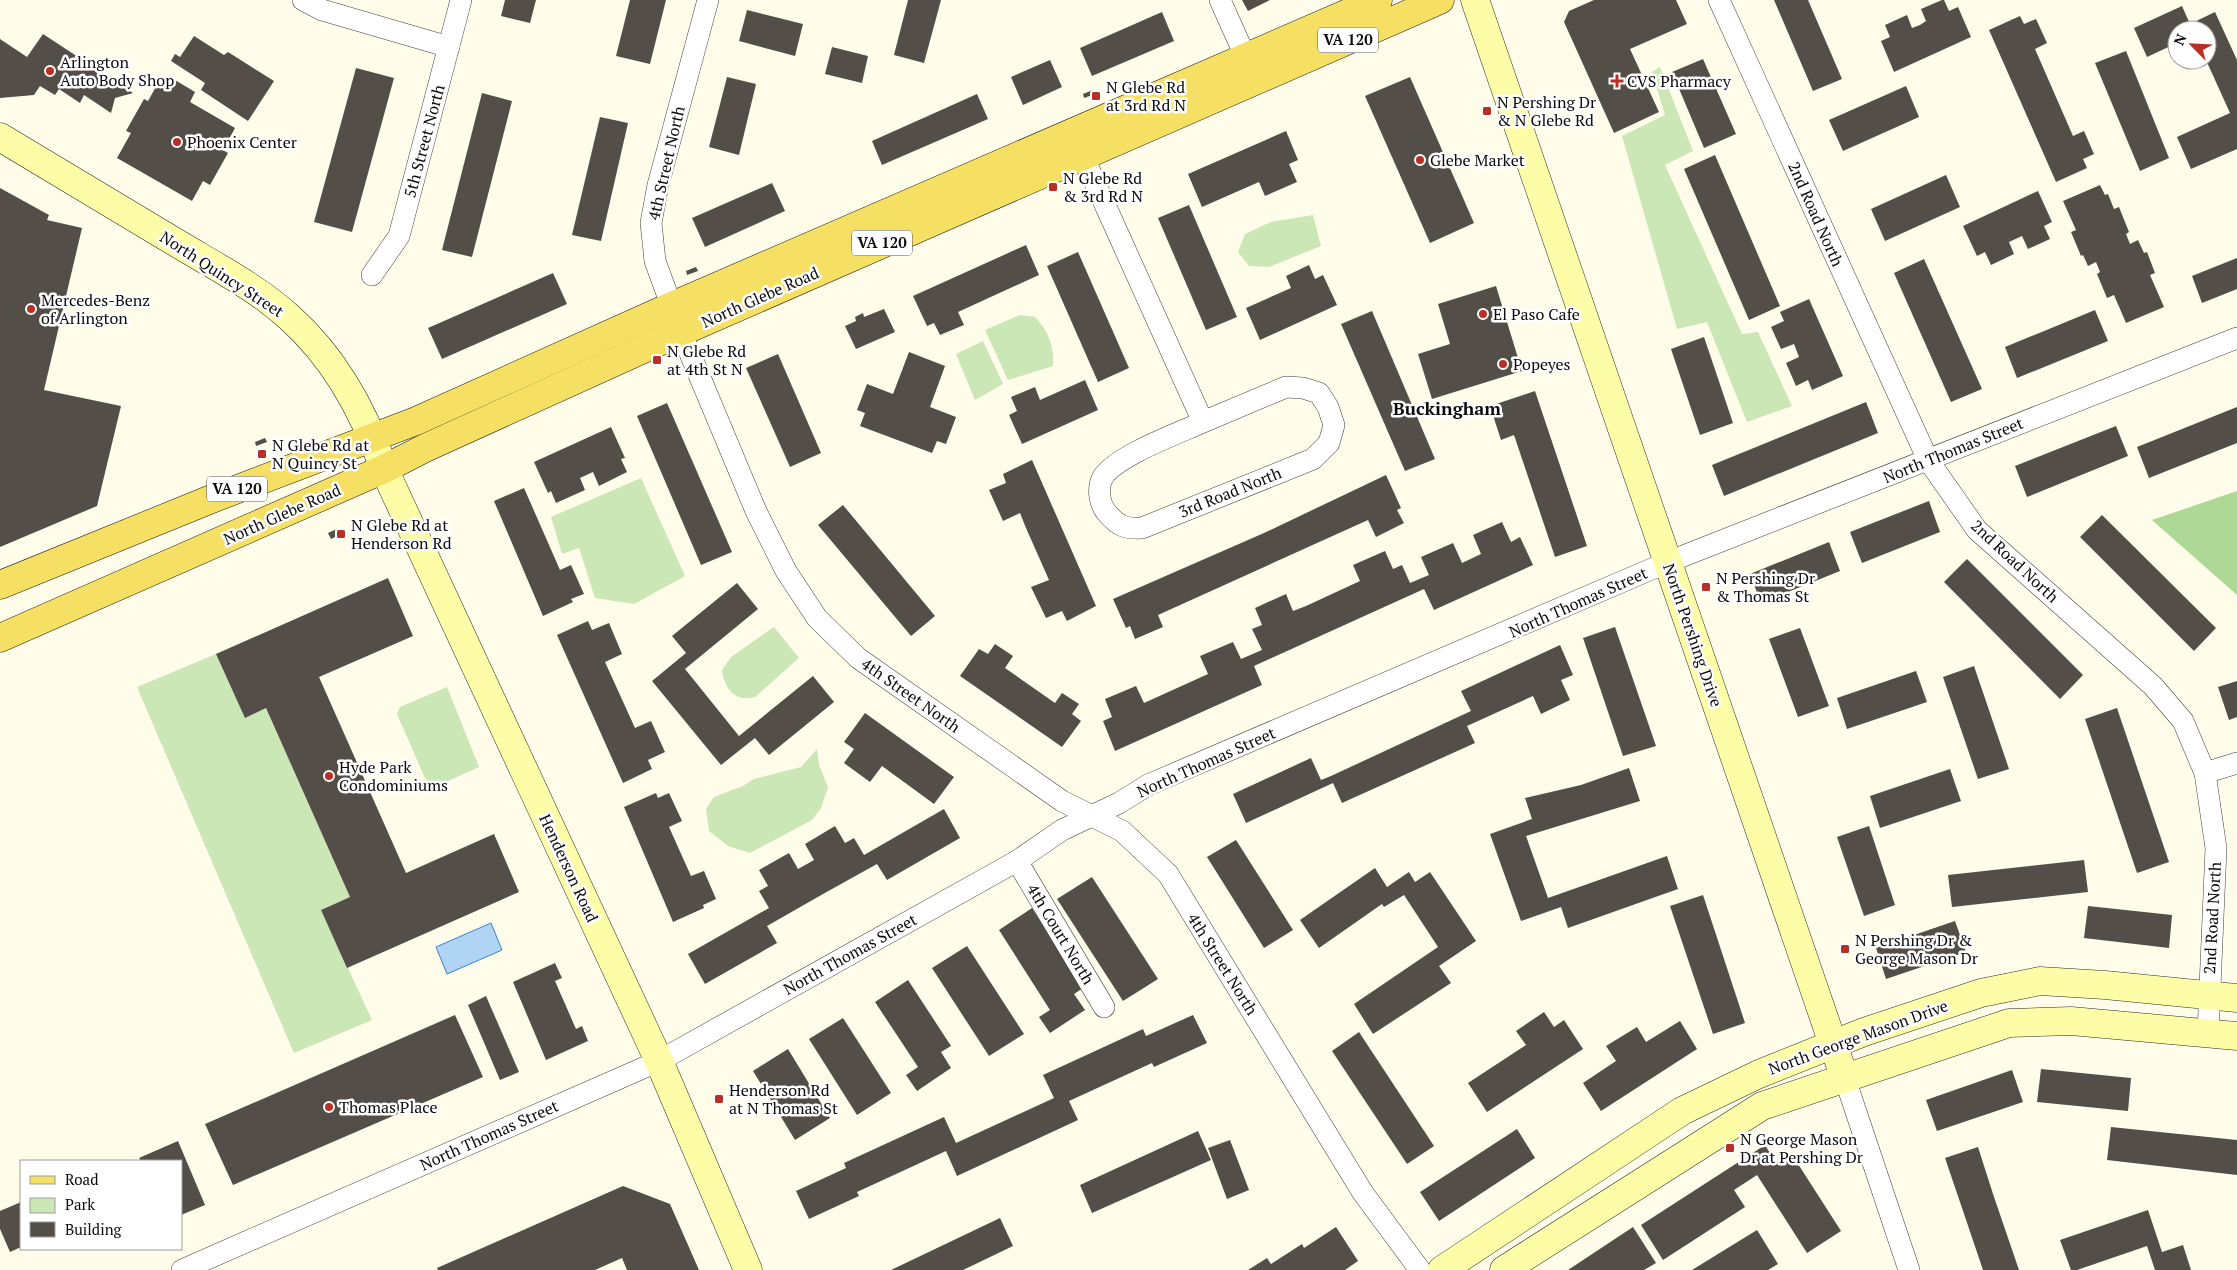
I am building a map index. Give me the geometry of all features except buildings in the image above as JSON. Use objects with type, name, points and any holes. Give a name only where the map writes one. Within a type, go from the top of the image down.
[{"type":"main road","name":"North Glebe Road","points":[[1251,69],[1378,0]]},
{"type":"main road","name":"North Glebe Road","points":[[0,585],[214,498],[416,420],[672,306],[1078,144],[1251,69],[1440,0]]},
{"type":"main road","name":"North Pershing Drive","points":[[1475,0],[1845,1078]]},
{"type":"main road","name":"North Quincy Street","points":[[0,138],[204,260],[289,316],[318,347],[344,381],[373,437],[384,469]]},
{"type":"main road","name":"North Glebe Road","points":[[0,638],[384,469],[425,448],[682,332],[1078,144]]},
{"type":"main road","name":"Henderson Road","points":[[384,469],[659,1061],[748,1270]]},
{"type":"main road","name":"North George Mason Drive","points":[[1442,1270],[1682,1111],[1759,1074],[1834,1042],[1981,993],[2040,981],[2105,984],[2237,998]]},
{"type":"main road","name":"North George Mason Drive","points":[[1504,1270],[1762,1106],[2009,1023],[2071,1021],[2237,1036]]},
{"type":"street","points":[[304,0],[322,10],[449,47]]},
{"type":"street","name":"5th Street North","points":[[372,275],[399,236],[461,0]]},
{"type":"street","name":"4th Street North","points":[[708,0],[658,185],[651,223],[655,262],[756,511],[786,571],[817,618],[858,658],[1062,801],[1122,831],[1168,874],[1363,1193],[1420,1270]]},
{"type":"street","points":[[1220,0],[1251,69]]},
{"type":"street","name":"2nd Road North","points":[[1719,0],[1928,460],[1977,530],[2153,686],[2183,721],[2205,773],[2216,848],[2208,1033]]},
{"type":"street","points":[[1078,144],[1203,422]]},
{"type":"street","name":"North Thomas Street","points":[[182,1270],[659,1061],[1017,861],[1062,830],[1092,817],[1148,785],[1558,611],[1668,562],[2237,338]]},
{"type":"street","name":"3rd Road North","points":[[1286,387],[1304,388],[1319,393],[1328,407],[1334,425],[1329,444],[1312,459],[1142,528],[1126,529],[1115,524],[1103,508],[1099,490],[1103,477],[1118,462],[1203,422],[1286,387]]},
{"type":"street","points":[[2205,773],[2237,763]]},
{"type":"street","name":"4th Court North","points":[[1017,861],[1104,1006]]},
{"type":"street","name":"North Pershing Drive","points":[[1845,1078],[1909,1270]]},
{"type":"green space","points":[[1660,67],[1693,151],[1665,165],[1742,334],[1758,332],[1792,406],[1747,422],[1707,322],[1677,329],[1622,136],[1665,115],[1652,72]]},
{"type":"green space","points":[[1313,215],[1321,246],[1269,267],[1249,266],[1238,252],[1245,234],[1271,222]]},
{"type":"green space","points":[[1020,315],[1035,317],[1044,328],[1053,352],[1053,366],[1008,380],[985,330]]},
{"type":"green space","points":[[983,341],[1003,384],[975,400],[956,354]]},
{"type":"green space","points":[[641,478],[685,576],[634,604],[595,598],[579,548],[562,554],[551,517]]},
{"type":"green space","points":[[2237,491],[2237,595],[2152,520]]},
{"type":"green space","points":[[774,627],[799,658],[755,697],[742,698],[736,696],[725,683],[722,670],[731,657]]},
{"type":"green space","points":[[216,654],[245,717],[266,708],[350,897],[321,910],[372,1020],[294,1053],[137,687]]},
{"type":"green space","points":[[447,687],[479,767],[435,787],[428,785],[397,714],[400,707]]},
{"type":"green space","points":[[817,749],[819,765],[828,787],[821,808],[812,820],[750,853],[728,846],[709,831],[706,809],[714,797],[743,786],[754,779],[801,767]]},
{"type":"water","points":[[491,923],[502,950],[447,974],[436,947]]},
{"type":"place","name":"Arlington Auto Body Shop","points":[[50,71]]},
{"type":"place","name":"CVS Pharmacy","points":[[1617,81]]},
{"type":"place","name":"N Glebe Rd at 3rd Rd N","points":[[1096,96]]},
{"type":"place","name":"N Pershing Dr & N Glebe Rd","points":[[1487,111]]},
{"type":"place","name":"Phoenix Center","points":[[177,142]]},
{"type":"place","name":"Glebe Market","points":[[1420,160]]},
{"type":"place","name":"N Glebe Rd & 3rd Rd N","points":[[1053,187]]},
{"type":"place","name":"Mercedes-Benz of Arlington","points":[[31,309]]},
{"type":"place","name":"El Paso Cafe","points":[[1483,314]]},
{"type":"place","name":"N Glebe Rd at 4th St N","points":[[657,360]]},
{"type":"place","name":"Popeyes","points":[[1503,364]]},
{"type":"place","name":"N Glebe Rd at N Quincy St","points":[[262,454]]},
{"type":"place","name":"N Glebe Rd at Henderson Rd","points":[[341,534]]},
{"type":"place","name":"N Pershing Dr & Thomas St","points":[[1706,587]]},
{"type":"place","name":"Hyde Park Condominiums","points":[[329,776]]},
{"type":"place","name":"N Pershing Dr & George Mason Dr","points":[[1845,949]]},
{"type":"place","name":"Henderson Rd at N Thomas St","points":[[719,1099]]},
{"type":"place","name":"Thomas Place","points":[[329,1107]]},
{"type":"place","name":"N George Mason Dr at Pershing Dr","points":[[1730,1148]]},
{"type":"district","name":"Buckingham","points":[[1447,409]]}]
